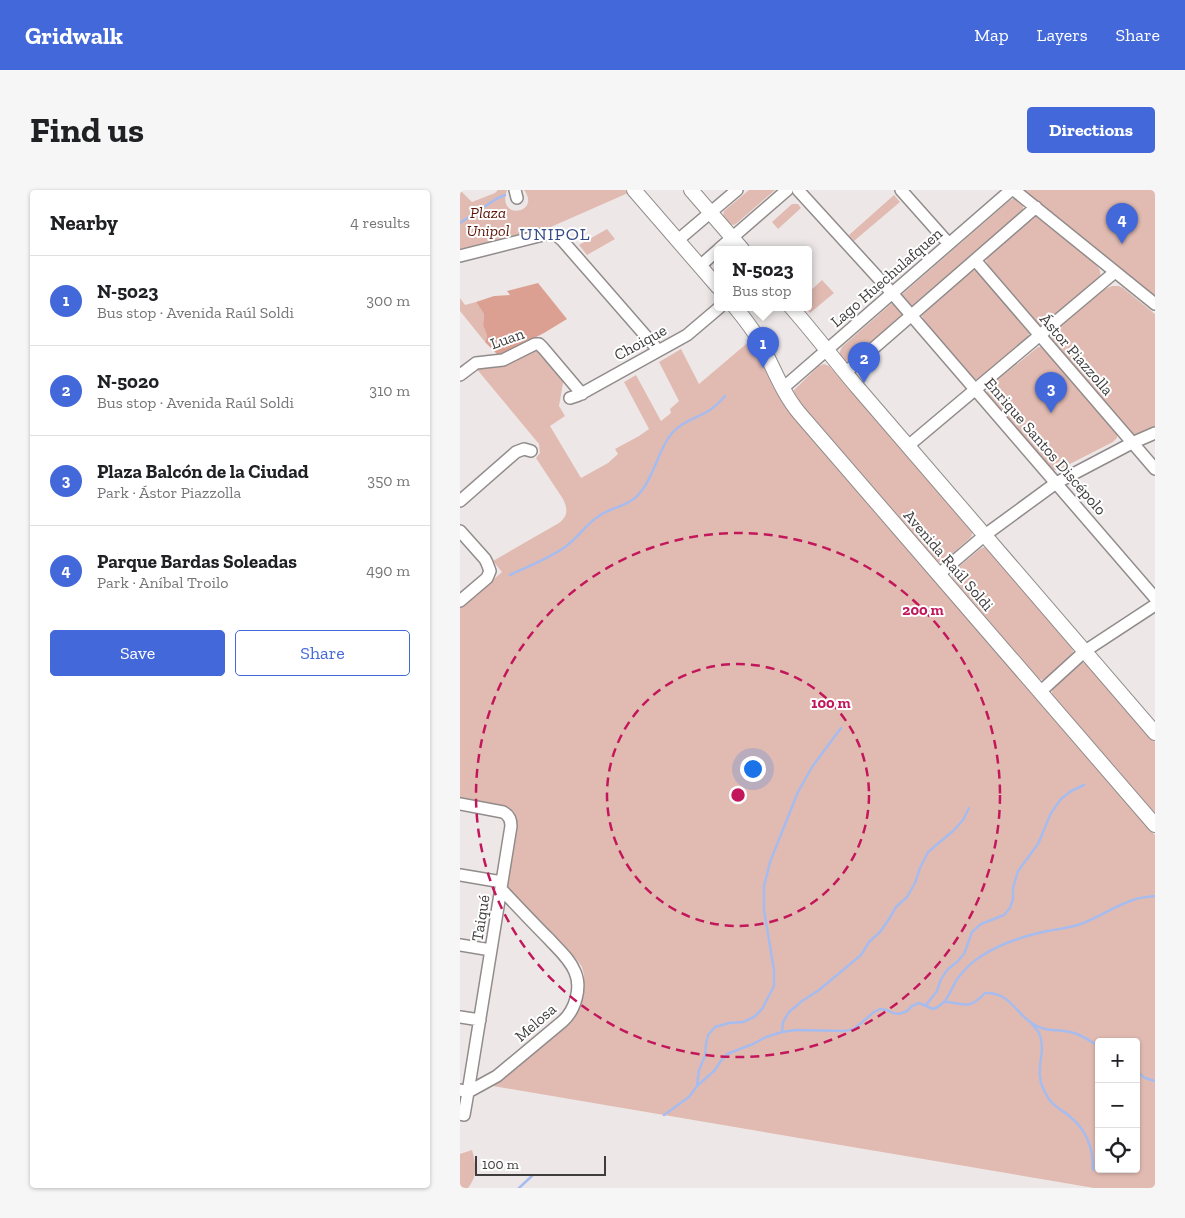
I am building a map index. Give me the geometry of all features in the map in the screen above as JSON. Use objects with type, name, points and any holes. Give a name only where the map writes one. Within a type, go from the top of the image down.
[{"type":"main road","points":[[634,190],[714,282]]},
{"type":"main road","points":[[691,190],[739,246]]},
{"type":"main road","name":"Avenida Raúl Soldi","points":[[738,311],[759,340],[782,388],[800,414],[1155,825]]},
{"type":"main road","points":[[794,311],[845,373],[1155,733]]},
{"type":"street","points":[[678,240],[737,190]]},
{"type":"street","points":[[723,246],[787,190]]},
{"type":"street","points":[[798,190],[892,293]]},
{"type":"street","points":[[902,190],[949,244]]},
{"type":"street","points":[[1012,190],[1036,207],[1155,304]]},
{"type":"street","name":"Lago Huechulafquen","points":[[782,388],[1012,190]]},
{"type":"street","points":[[845,373],[1036,207]]},
{"type":"street","points":[[460,256],[547,234],[555,234],[658,350]]},
{"type":"street","points":[[700,266],[714,254]]},
{"type":"street","name":"Ástor Piazzolla","points":[[975,260],[1155,469]]},
{"type":"street","points":[[908,446],[1115,272]]},
{"type":"street","name":"Enrique Santos Discépolo","points":[[892,293],[1155,598]]},
{"type":"street","name":"Choique","points":[[570,398],[582,394],[693,331],[716,311]]},
{"type":"street","name":"Luan","points":[[460,375],[476,363],[503,360],[538,344],[582,394]]},
{"type":"street","points":[[938,575],[984,535],[1056,484],[1132,442],[1155,433]]},
{"type":"street","points":[[460,501],[516,452],[524,449],[531,451]]},
{"type":"street","points":[[460,531],[485,559],[490,571],[486,578],[460,601]]},
{"type":"street","points":[[1040,692],[1085,651],[1155,605]]},
{"type":"street","name":"Taiqué","points":[[460,804],[500,811],[508,816],[511,826],[480,1020],[464,1091],[462,1114]]},
{"type":"street","points":[[460,875],[502,886]]},
{"type":"street","name":"Melosa","points":[[464,1091],[500,1074],[566,1018],[573,1008],[578,989],[576,973],[567,958],[502,886]]},
{"type":"street","points":[[460,945],[491,950]]},
{"type":"street","points":[[460,1017],[480,1020]]},
{"type":"green space","name":"Plaza Unipol","points":[[460,190],[472,202],[498,190],[507,190],[505,200],[508,207],[518,211],[524,209],[527,204],[528,198],[524,190],[625,190],[628,193],[544,230],[460,253]]},
{"type":"green space","points":[[749,190],[775,190],[737,223],[734,225],[729,224],[725,220],[724,211]]},
{"type":"green space","points":[[1022,190],[1155,190],[1155,297]]},
{"type":"green space","points":[[894,195],[900,202],[854,241],[849,235]]},
{"type":"green space","points":[[1014,198],[1023,203],[1022,212],[852,360],[845,361],[841,357],[840,352],[843,346]]},
{"type":"green space","points":[[792,204],[798,204],[801,208],[778,229],[772,222]]},
{"type":"green space","points":[[1035,215],[1040,216],[1096,265],[1100,274],[1100,277],[1048,323],[1040,325],[1036,323],[988,265],[986,260],[990,254]]},
{"type":"green space","points":[[607,229],[615,239],[587,255],[579,245]]},
{"type":"green space","points":[[975,270],[1029,334],[1028,338],[979,380],[972,377],[924,321],[922,315],[970,272]]},
{"type":"green space","points":[[822,280],[834,293],[810,313],[808,311],[812,311],[812,289]]},
{"type":"green space","points":[[1112,286],[1123,288],[1155,314],[1155,426],[1134,435],[1132,435],[1050,337],[1052,332],[1105,289]]},
{"type":"green space","points":[[460,298],[465,305],[476,302],[484,314],[483,325],[487,336],[485,342],[460,311]]},
{"type":"green space","points":[[752,339],[792,415],[1155,835],[1155,1188],[1094,1188],[493,1086],[572,1018],[583,993],[584,975],[578,961],[508,889],[515,820],[460,800],[460,608],[502,572],[493,561],[559,523],[564,518],[566,512],[563,499],[536,458],[540,453],[539,444],[475,367],[507,364],[536,349],[539,350],[563,378],[559,406],[565,416],[550,426],[581,478],[608,463],[618,454],[615,449],[649,429],[624,382],[636,375],[661,421],[671,413],[670,409],[679,401],[659,362],[681,349],[699,384]]},
{"type":"green space","points":[[1038,347],[1042,347],[1045,350],[1117,433],[1117,438],[1113,442],[1058,470],[1050,468],[986,394],[989,387]]},
{"type":"green space","points":[[824,364],[829,366],[972,530],[970,538],[944,561],[937,562],[792,395],[794,390],[819,366]]},
{"type":"green space","points":[[984,547],[988,548],[1072,647],[1072,655],[1045,679],[1041,680],[1036,677],[952,578],[955,570]]},
{"type":"green space","points":[[1085,662],[1155,742],[1155,815],[1052,694],[1054,688],[1080,664]]},
{"type":"green space","points":[[472,1150],[475,1174],[468,1188],[460,1188],[460,1154]]},
{"type":"shaded area","points":[[538,283],[567,319],[501,355],[497,354],[485,342],[487,336],[483,325],[484,314],[476,302],[494,296],[510,295],[507,291]]},
{"type":"waterway","points":[[460,223],[505,195]]},
{"type":"waterway","points":[[510,575],[559,551],[599,516],[635,498],[649,479],[672,433],[683,424],[711,410],[725,396]]},
{"type":"waterway","points":[[697,1085],[699,1070],[705,1056],[708,1035],[715,1027],[743,1022],[754,1017],[762,1009],[774,986],[774,970],[764,910],[764,886],[770,862],[798,792],[812,767],[841,728]]},
{"type":"waterway","points":[[926,1005],[937,991],[941,979],[948,969],[964,954],[972,932],[981,924],[1004,915],[1010,908],[1018,871],[1038,844],[1051,813],[1061,799],[1071,791],[1084,785]]},
{"type":"waterway","points":[[782,1032],[783,1022],[789,1012],[861,955],[869,942],[880,932],[896,907],[907,897],[928,852],[953,831],[963,820],[969,808]]},
{"type":"waterway","points":[[664,1115],[689,1097],[697,1086],[715,1070],[727,1054],[782,1032],[796,1030],[844,1031],[854,1029],[880,1009],[899,1014],[919,1003],[933,1009],[946,1000],[958,978],[968,966],[988,952],[1030,935],[1081,924],[1135,899],[1155,896]]},
{"type":"waterway","points":[[946,1002],[967,1005],[975,1002],[985,993],[994,994],[1006,999],[1038,1027],[1074,1033],[1095,1044]]},
{"type":"waterway","points":[[1032,1024],[1038,1032],[1042,1044],[1040,1071],[1043,1088],[1050,1101],[1075,1121],[1084,1133],[1092,1154],[1093,1170]]},
{"type":"waterway","points":[[1140,1074],[1155,1081]]},
{"type":"waterway","points":[[519,1188],[533,1175]]},
{"type":"place","name":"Parque Bardas Soleadas","points":[[1122,244]]},
{"type":"place","name":"N-5023","points":[[763,368]]},
{"type":"place","name":"N-5020","points":[[864,383]]},
{"type":"place","name":"Plaza Balcón de la Ciudad","points":[[1051,413]]},
{"type":"district","name":"UNIPOL","points":[[555,234]]}]
